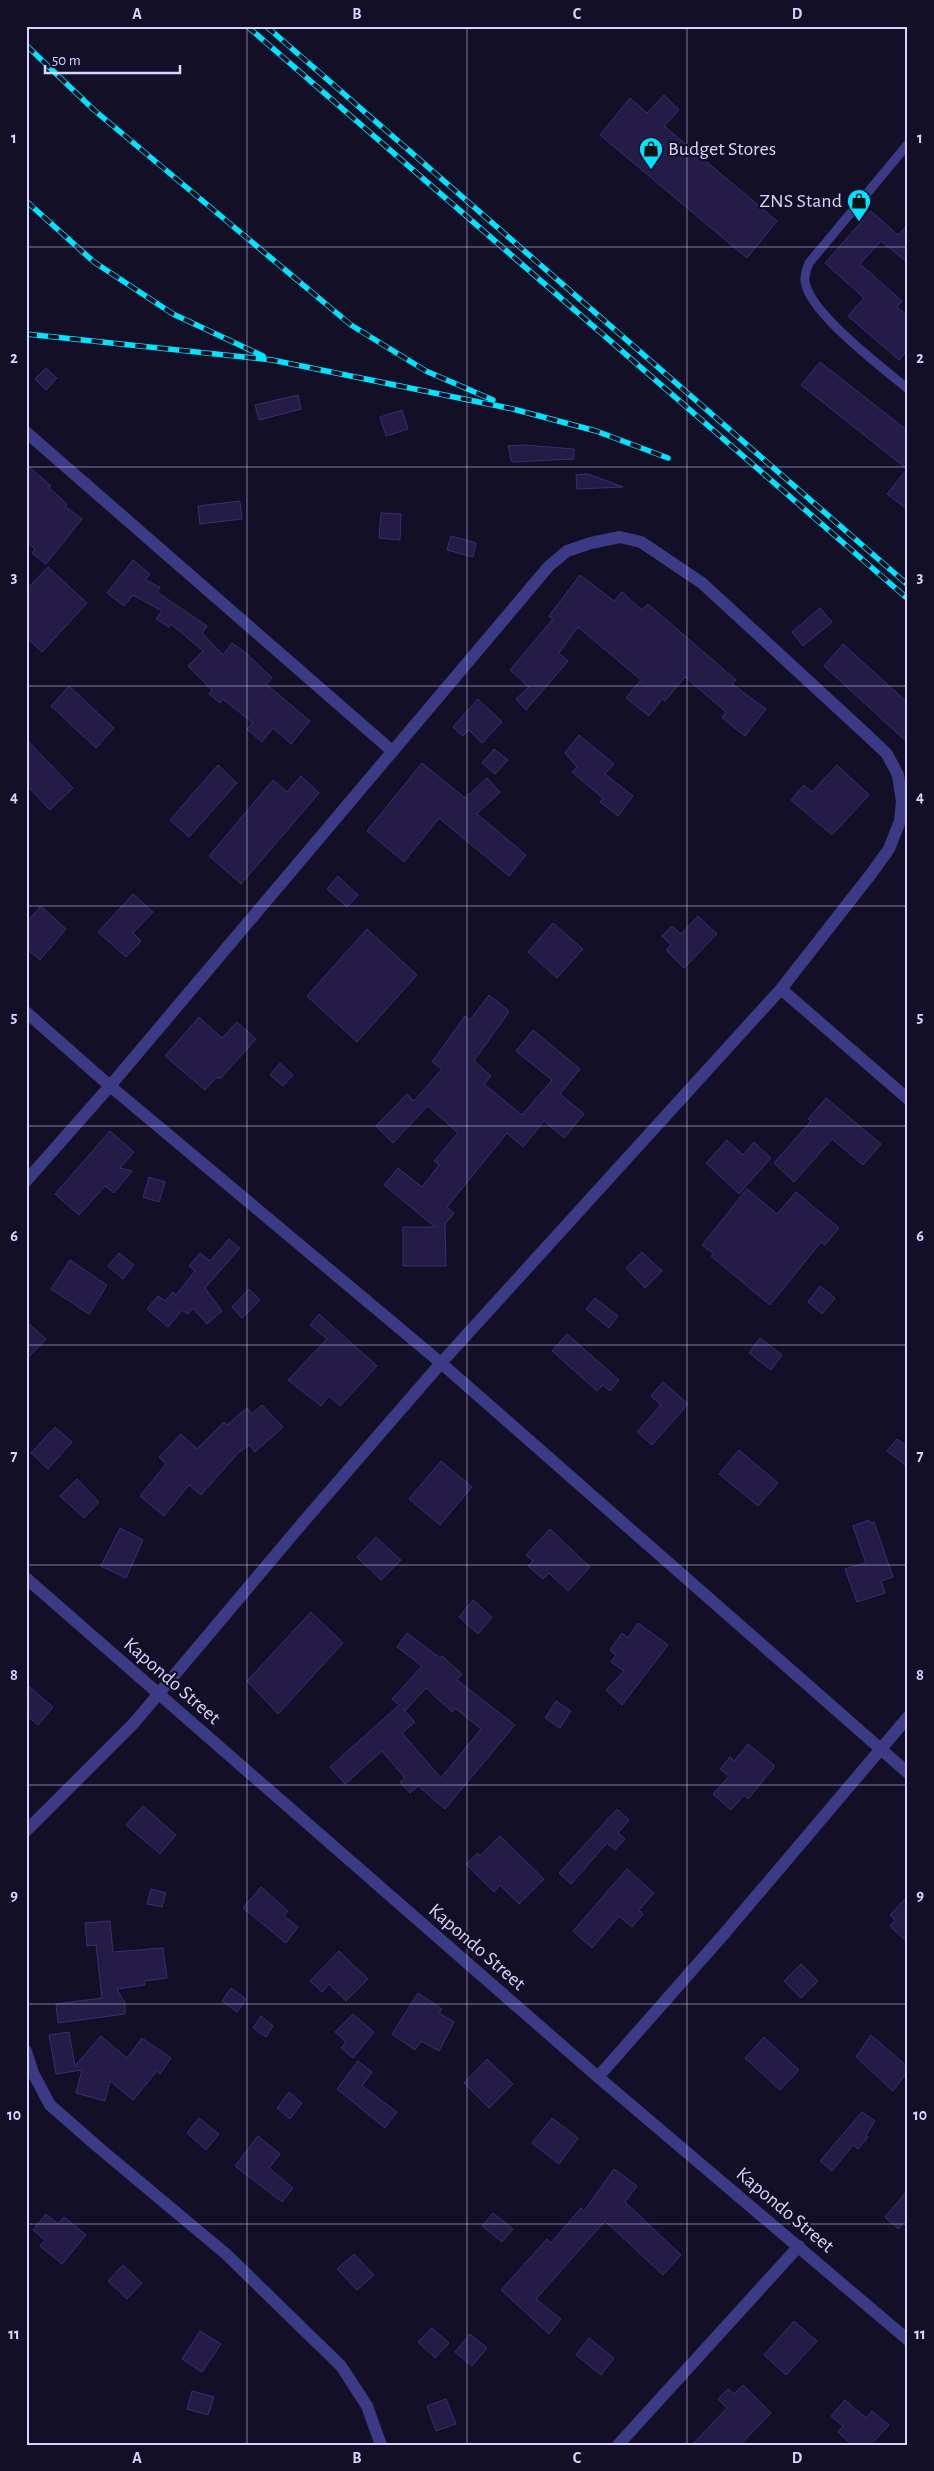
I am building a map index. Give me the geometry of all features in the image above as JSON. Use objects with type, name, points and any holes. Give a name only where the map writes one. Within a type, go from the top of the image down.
[{"type":"street","points":[[26,432],[391,750]]},
{"type":"street","points":[[26,1181],[110,1086],[391,750],[549,566],[567,551],[591,543],[620,537],[641,542],[656,551],[702,583],[867,735],[887,754],[898,775],[902,802],[900,821],[889,849],[781,989],[441,1363],[305,1520],[134,1723],[26,1831]]},
{"type":"street","points":[[781,989],[908,1099]]},
{"type":"street","points":[[26,1012],[110,1086],[441,1363],[908,1773]]},
{"type":"street","name":"Kapondo Street","points":[[26,1578],[598,2077],[908,2340]]},
{"type":"street","points":[[598,2077],[724,1934],[908,1717]]},
{"type":"street","points":[[26,2051],[33,2073],[50,2105],[98,2148],[226,2254],[341,2366],[367,2406],[381,2445]]},
{"type":"street","points":[[618,2445],[799,2246]]},
{"type":"lane","points":[[908,144],[809,263],[804,281],[810,297],[824,317],[908,389]]},
{"type":"building","points":[[664,95],[679,110],[664,126],[777,221],[747,258],[600,135],[630,98],[647,113]]},
{"type":"building","points":[[871,211],[898,235],[908,224],[908,263],[881,241],[860,264],[902,301],[897,307],[908,316],[908,349],[899,360],[848,316],[864,298],[825,263]]},
{"type":"building","points":[[820,362],[908,431],[908,510],[887,494],[907,469],[801,385]]},
{"type":"building","points":[[46,368],[57,378],[46,390],[35,379]]},
{"type":"building","points":[[298,395],[301,409],[259,420],[255,405]]},
{"type":"building","points":[[402,410],[408,429],[386,436],[380,417]]},
{"type":"building","points":[[524,445],[574,449],[574,459],[512,462],[508,446]]},
{"type":"building","points":[[26,464],[51,486],[49,488],[67,504],[65,506],[82,519],[46,564],[32,553],[35,549],[26,542]]},
{"type":"building","points":[[587,474],[623,487],[577,489],[576,475]]},
{"type":"building","points":[[240,501],[242,519],[200,524],[198,506]]},
{"type":"building","points":[[381,513],[401,514],[400,540],[379,538]]},
{"type":"building","points":[[451,536],[476,543],[473,557],[447,550]]},
{"type":"building","points":[[133,560],[150,574],[145,580],[160,587],[157,592],[207,626],[202,633],[223,655],[232,643],[246,653],[272,678],[266,684],[310,721],[291,744],[273,728],[262,742],[247,729],[253,723],[223,699],[220,703],[209,694],[212,690],[188,666],[203,651],[171,624],[169,627],[156,619],[162,611],[133,595],[124,606],[107,593]]},
{"type":"building","points":[[48,567],[87,603],[42,652],[26,637],[26,590]]},
{"type":"building","points":[[580,575],[614,601],[622,592],[642,610],[648,604],[736,680],[732,684],[766,709],[745,736],[722,718],[726,712],[685,677],[665,701],[662,699],[649,716],[626,698],[641,680],[578,627],[559,653],[568,661],[526,710],[516,699],[529,687],[510,670],[553,619],[549,616]]},
{"type":"building","points":[[820,608],[832,622],[803,646],[792,632]]},
{"type":"building","points":[[843,644],[908,703],[908,743],[824,666]]},
{"type":"building","points":[[69,686],[114,728],[96,748],[51,706]]},
{"type":"building","points":[[478,699],[502,722],[482,743],[469,730],[463,736],[453,727]]},
{"type":"building","points":[[579,735],[614,764],[605,774],[633,796],[618,816],[600,802],[603,798],[572,772],[577,767],[565,753]]},
{"type":"building","points":[[26,739],[73,788],[50,810],[26,785]]},
{"type":"building","points":[[494,749],[508,760],[495,774],[482,763]]},
{"type":"building","points":[[422,763],[465,798],[487,778],[500,792],[477,814],[526,855],[509,876],[439,818],[404,862],[367,831]]},
{"type":"building","points":[[218,765],[237,783],[189,837],[170,820]]},
{"type":"building","points":[[837,765],[869,795],[832,835],[791,800],[804,785],[812,792]]},
{"type":"building","points":[[301,776],[319,793],[241,884],[209,856],[273,780],[287,792]]},
{"type":"building","points":[[338,876],[358,895],[347,907],[327,889]]},
{"type":"building","points":[[133,894],[153,912],[133,933],[141,941],[126,957],[98,932]]},
{"type":"building","points":[[41,906],[66,929],[40,960],[26,948],[26,923]]},
{"type":"building","points":[[698,916],[717,934],[684,968],[666,950],[671,945],[662,936],[672,926],[681,934]]},
{"type":"building","points":[[553,923],[583,949],[557,978],[528,952]]},
{"type":"building","points":[[367,929],[417,975],[357,1042],[307,996]]},
{"type":"building","points":[[489,995],[508,1010],[508,1013],[474,1061],[491,1076],[484,1084],[522,1115],[552,1080],[516,1051],[533,1030],[580,1069],[560,1094],[584,1114],[564,1138],[544,1121],[523,1147],[507,1133],[447,1207],[454,1213],[445,1224],[446,1266],[403,1266],[403,1227],[435,1227],[384,1185],[398,1168],[422,1187],[439,1165],[434,1161],[458,1133],[428,1106],[393,1143],[376,1126],[407,1094],[414,1101],[442,1069],[432,1062],[465,1016],[470,1020]]},
{"type":"building","points":[[199,1017],[222,1038],[237,1022],[256,1039],[221,1078],[216,1078],[205,1090],[165,1056]]},
{"type":"building","points":[[280,1063],[293,1075],[283,1086],[270,1075]]},
{"type":"building","points":[[826,1098],[881,1144],[863,1165],[832,1139],[794,1182],[774,1163],[811,1121],[808,1119]]},
{"type":"building","points":[[110,1131],[134,1152],[120,1168],[132,1171],[114,1193],[105,1186],[79,1215],[55,1194]]},
{"type":"building","points":[[727,1140],[743,1155],[754,1142],[771,1158],[739,1194],[706,1163]]},
{"type":"building","points":[[149,1177],[165,1182],[159,1202],[143,1197]]},
{"type":"building","points":[[747,1189],[777,1214],[796,1192],[839,1228],[825,1245],[821,1242],[770,1305],[711,1256],[714,1254],[702,1245]]},
{"type":"building","points":[[229,1239],[240,1248],[205,1288],[222,1311],[207,1324],[193,1308],[188,1314],[182,1310],[168,1327],[147,1309],[158,1296],[165,1301],[173,1292],[176,1295],[195,1271],[189,1266],[200,1253],[210,1261]]},
{"type":"building","points":[[642,1252],[662,1271],[645,1288],[626,1268]]},
{"type":"building","points":[[119,1253],[134,1265],[123,1279],[108,1266]]},
{"type":"building","points":[[70,1260],[107,1285],[89,1314],[51,1289]]},
{"type":"building","points":[[820,1286],[835,1298],[822,1314],[808,1302]]},
{"type":"building","points":[[249,1289],[260,1300],[242,1318],[232,1307]]},
{"type":"building","points":[[595,1298],[618,1316],[609,1328],[586,1309]]},
{"type":"building","points":[[319,1314],[377,1366],[340,1406],[329,1396],[321,1406],[288,1380],[327,1339],[310,1325]]},
{"type":"building","points":[[26,1321],[46,1339],[26,1360]]},
{"type":"building","points":[[567,1334],[619,1380],[610,1391],[603,1385],[597,1391],[552,1351]]},
{"type":"building","points":[[760,1338],[782,1355],[771,1370],[749,1353]]},
{"type":"building","points":[[663,1382],[688,1404],[652,1445],[637,1432],[661,1405],[651,1396]]},
{"type":"building","points":[[262,1405],[283,1427],[255,1452],[249,1445],[238,1453],[201,1495],[189,1485],[164,1516],[140,1496],[166,1464],[159,1457],[181,1434],[197,1449],[224,1422],[227,1425],[247,1408],[252,1414]]},
{"type":"building","points":[[55,1427],[72,1442],[48,1469],[31,1453]]},
{"type":"building","points":[[897,1439],[908,1447],[908,1467],[887,1451]]},
{"type":"building","points":[[739,1450],[778,1483],[758,1506],[719,1474]]},
{"type":"building","points":[[441,1461],[472,1487],[440,1525],[409,1499]]},
{"type":"building","points":[[77,1479],[99,1502],[84,1518],[60,1496]]},
{"type":"building","points":[[869,1520],[870,1523],[874,1522],[893,1577],[881,1581],[885,1593],[857,1602],[845,1569],[866,1563],[853,1526]]},
{"type":"building","points":[[120,1528],[143,1540],[126,1578],[101,1566]]},
{"type":"building","points":[[550,1529],[590,1567],[568,1591],[549,1573],[543,1579],[528,1566],[533,1561],[526,1555]]},
{"type":"building","points":[[376,1537],[401,1560],[381,1580],[357,1557]]},
{"type":"building","points":[[473,1600],[492,1617],[478,1634],[459,1617]]},
{"type":"building","points":[[311,1612],[343,1643],[278,1714],[247,1681]]},
{"type":"building","points":[[638,1623],[668,1645],[622,1705],[606,1690],[624,1671],[611,1662],[616,1655],[610,1650],[622,1633],[628,1638]]},
{"type":"building","points":[[407,1633],[440,1658],[442,1656],[462,1674],[457,1680],[515,1725],[445,1809],[418,1786],[410,1793],[400,1782],[405,1778],[382,1751],[345,1784],[330,1767],[399,1705],[392,1699],[422,1666],[397,1647]],"holes":[[[426,1688],[452,1712],[455,1708],[481,1729],[441,1778],[402,1733],[415,1722],[403,1709],[405,1711]]]},
{"type":"building","points":[[26,1684],[53,1707],[38,1725],[26,1715]]},
{"type":"building","points":[[556,1701],[571,1711],[560,1728],[545,1718]]},
{"type":"building","points":[[748,1744],[775,1766],[748,1799],[744,1795],[731,1810],[713,1794],[729,1776],[720,1769],[730,1757],[734,1761]]},
{"type":"building","points":[[143,1806],[176,1835],[160,1854],[126,1825]]},
{"type":"building","points":[[617,1809],[629,1820],[618,1833],[625,1839],[615,1850],[607,1843],[571,1884],[559,1873]]},
{"type":"building","points":[[500,1836],[544,1879],[519,1904],[500,1885],[494,1892],[466,1864],[478,1853],[480,1856]]},
{"type":"building","points":[[627,1869],[654,1893],[639,1910],[643,1914],[632,1927],[619,1916],[592,1948],[573,1931]]},
{"type":"building","points":[[261,1887],[288,1911],[284,1916],[298,1927],[286,1943],[243,1908]]},
{"type":"building","points":[[151,1889],[166,1893],[162,1907],[147,1904]]},
{"type":"building","points":[[908,1896],[908,1943],[890,1926],[895,1920],[890,1915]]},
{"type":"building","points":[[110,1921],[113,1952],[163,1948],[167,1978],[144,1981],[145,1985],[117,1989],[125,2003],[125,2014],[58,2023],[56,2004],[102,1998],[96,1945],[87,1946],[85,1923]]},
{"type":"building","points":[[339,1951],[368,1979],[346,2001],[329,1984],[322,1992],[310,1981]]},
{"type":"building","points":[[801,1964],[818,1981],[801,1998],[784,1981]]},
{"type":"building","points":[[231,1988],[246,1999],[237,2012],[222,2001]]},
{"type":"building","points":[[418,1993],[442,2009],[439,2013],[454,2022],[439,2051],[421,2041],[415,2050],[392,2034]]},
{"type":"building","points":[[353,2014],[374,2032],[353,2058],[341,2048],[346,2042],[335,2032]]},
{"type":"building","points":[[261,2016],[273,2026],[266,2037],[253,2028]]},
{"type":"building","points":[[69,2032],[75,2066],[101,2036],[127,2058],[142,2038],[171,2058],[160,2074],[157,2071],[133,2100],[110,2081],[105,2101],[76,2093],[82,2070],[56,2074],[49,2035]]},
{"type":"building","points":[[871,2035],[908,2067],[908,2071],[893,2091],[856,2057]]},
{"type":"building","points":[[764,2037],[799,2070],[780,2090],[745,2058]]},
{"type":"building","points":[[487,2059],[513,2084],[489,2108],[464,2083]]},
{"type":"building","points":[[358,2061],[372,2072],[362,2086],[397,2112],[385,2128],[337,2089]]},
{"type":"building","points":[[289,2092],[302,2103],[290,2119],[277,2108]]},
{"type":"building","points":[[862,2112],[875,2121],[866,2135],[868,2137],[858,2149],[853,2145],[832,2171],[820,2161]]},
{"type":"building","points":[[199,2118],[219,2134],[206,2150],[187,2133]]},
{"type":"building","points":[[552,2118],[578,2138],[559,2164],[532,2143]]},
{"type":"building","points":[[258,2136],[280,2154],[269,2168],[293,2188],[282,2202],[235,2166]]},
{"type":"building","points":[[614,2169],[637,2186],[625,2202],[681,2255],[663,2275],[605,2221],[536,2299],[561,2319],[549,2334],[501,2290],[547,2239],[551,2243],[581,2208],[584,2211]]},
{"type":"building","points":[[908,2190],[908,2218],[898,2229],[885,2217]]},
{"type":"building","points":[[493,2213],[513,2229],[502,2242],[482,2226]]},
{"type":"building","points":[[46,2214],[58,2224],[64,2217],[86,2235],[62,2264],[40,2246],[45,2240],[33,2230]]},
{"type":"building","points":[[354,2254],[374,2275],[357,2290],[337,2269]]},
{"type":"building","points":[[123,2265],[142,2283],[127,2299],[108,2281]]},
{"type":"building","points":[[794,2321],[817,2341],[786,2375],[764,2355]]},
{"type":"building","points":[[432,2328],[449,2343],[435,2358],[418,2342]]},
{"type":"building","points":[[200,2331],[221,2344],[202,2372],[182,2359]]},
{"type":"building","points":[[470,2334],[487,2348],[472,2366],[455,2352]]},
{"type":"building","points":[[589,2338],[614,2358],[601,2375],[576,2355]]},
{"type":"building","points":[[743,2385],[771,2413],[740,2445],[692,2445],[727,2408],[718,2399],[728,2389],[734,2394]]},
{"type":"building","points":[[192,2391],[214,2397],[208,2415],[187,2409]]},
{"type":"building","points":[[446,2399],[456,2424],[436,2431],[427,2406]]},
{"type":"building","points":[[845,2400],[866,2418],[872,2411],[889,2425],[871,2445],[852,2445],[838,2432],[843,2426],[831,2416]]},
{"type":"railway","points":[[247,26],[908,599]]},
{"type":"railway","points":[[266,26],[908,585]]},
{"type":"railway","points":[[26,45],[94,110],[351,325],[426,371],[493,400]]},
{"type":"railway","points":[[26,201],[94,262],[173,314],[263,356]]},
{"type":"railway","points":[[26,334],[272,360],[513,409],[596,431],[668,458]]},
{"type":"place","name":"Budget Stores","points":[[651,170]]},
{"type":"place","name":"ZNS Stand","points":[[859,222]]}]
